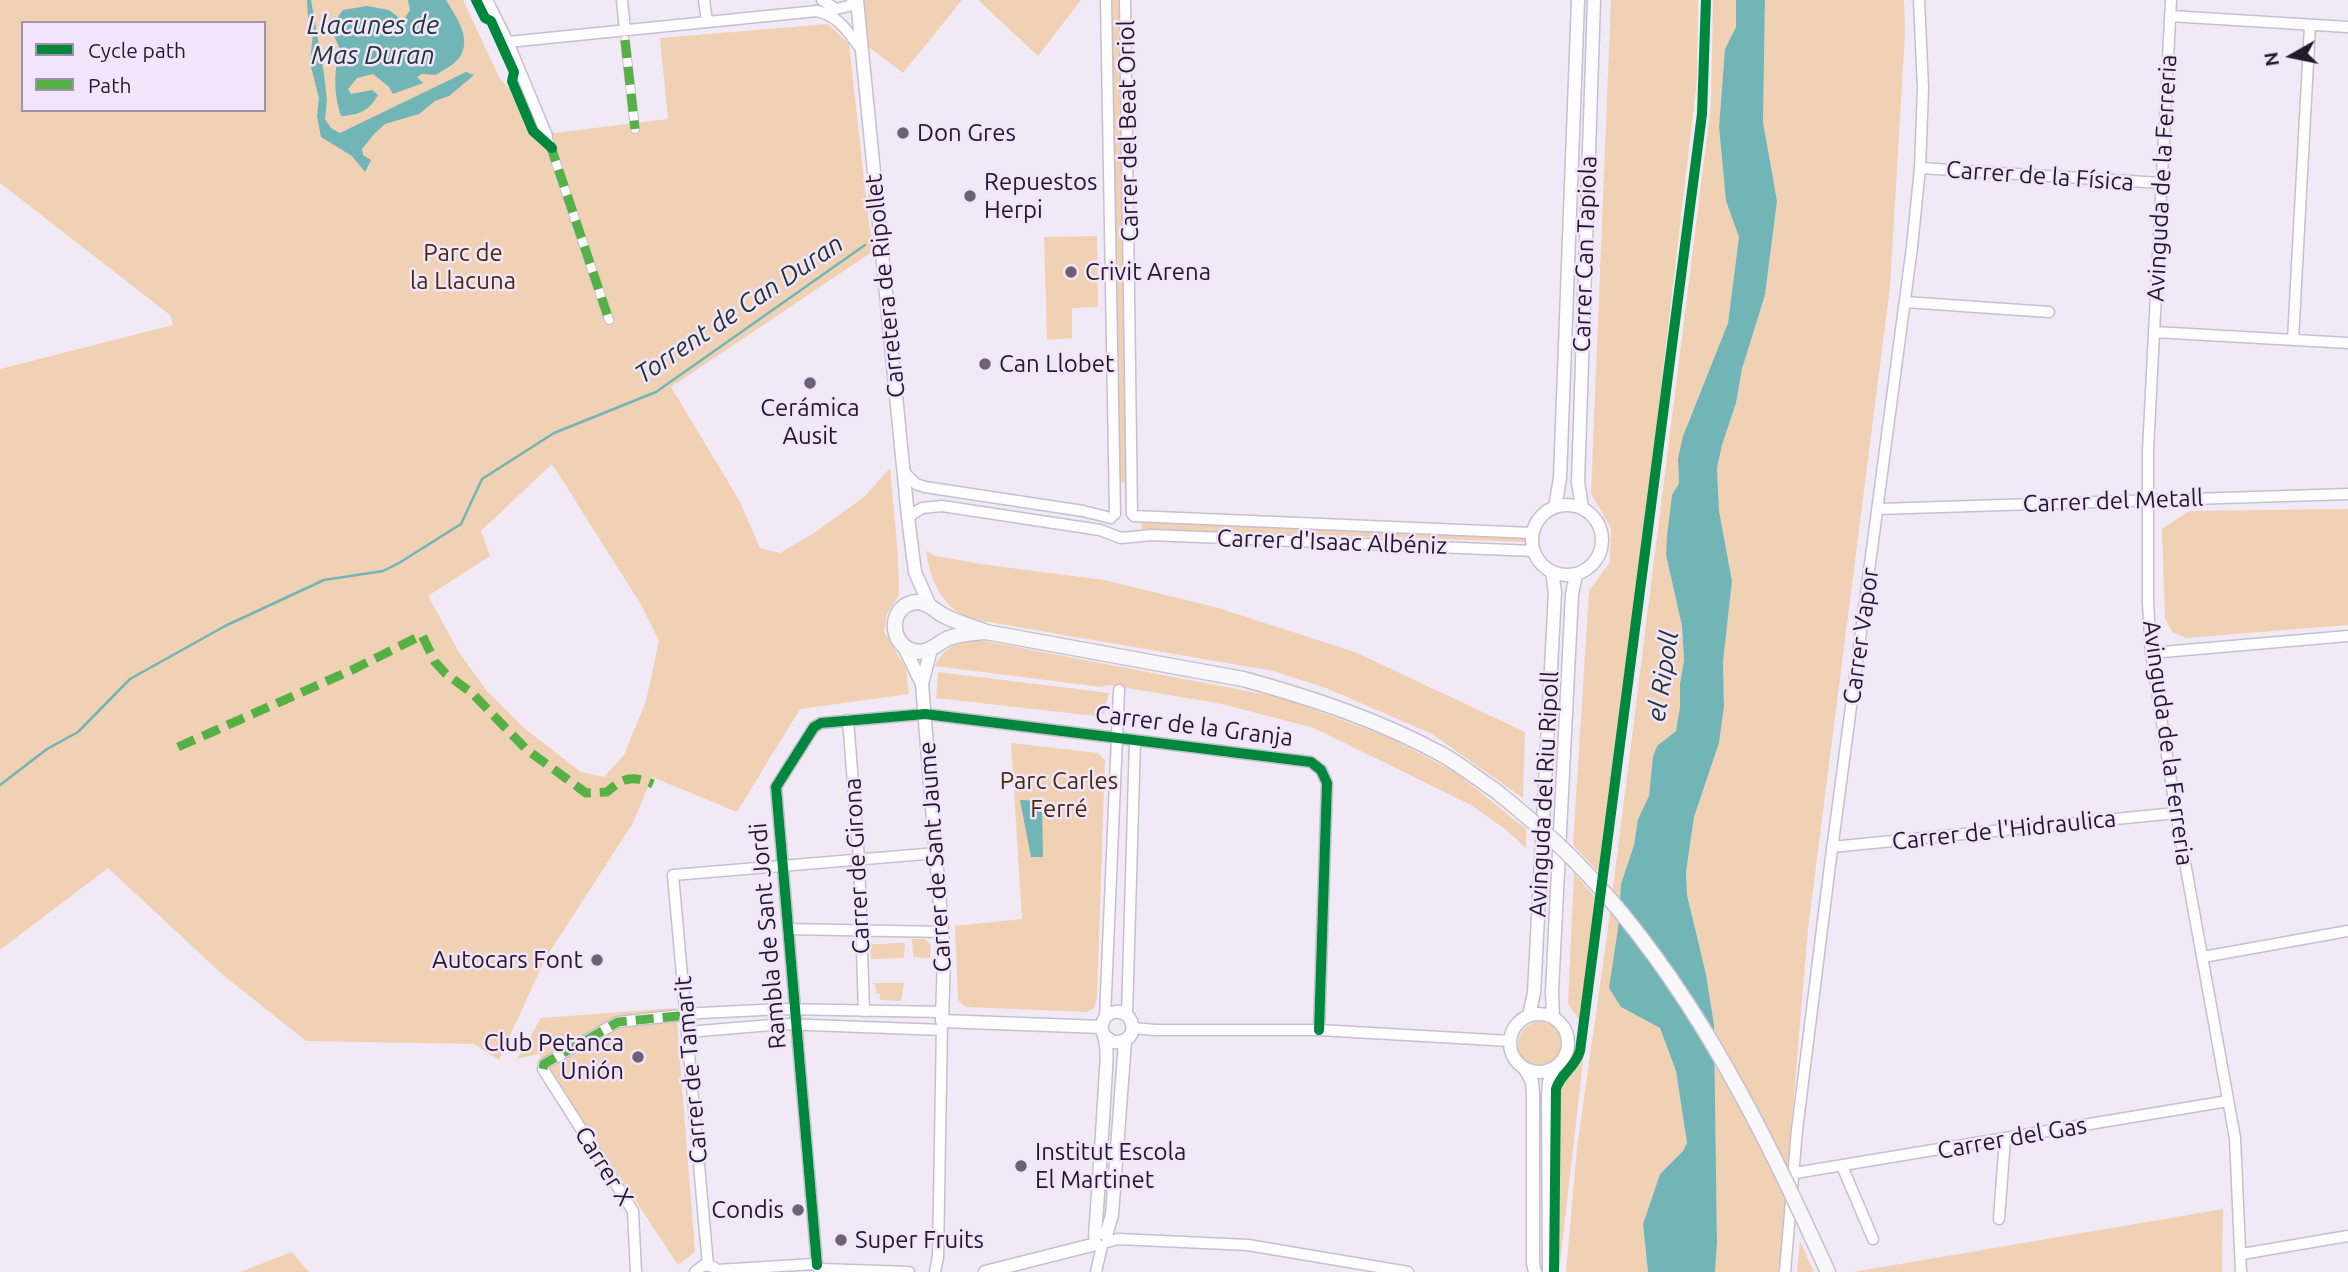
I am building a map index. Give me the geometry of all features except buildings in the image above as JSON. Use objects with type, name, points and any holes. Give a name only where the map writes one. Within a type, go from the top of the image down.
[{"type":"main road","points":[[986,632],[958,636],[916,652],[904,647],[897,639],[894,629],[895,619],[901,610],[918,602],[986,632],[1243,679],[1310,698],[1378,723],[1445,756],[1496,791],[1573,859],[1617,909],[1660,966],[1715,1050],[1763,1138],[1828,1272]]},
{"type":"main road","points":[[935,610],[944,630],[936,646]]},
{"type":"street","points":[[487,0],[508,42],[547,136],[609,320]]},
{"type":"street","points":[[622,0],[635,129]]},
{"type":"street","points":[[704,0],[707,21]]},
{"type":"street","points":[[508,42],[625,35],[821,5],[836,9],[849,6],[856,0]]},
{"type":"street","name":"Carretera de Ripollet","points":[[856,0],[902,471],[915,572],[909,604]]},
{"type":"street","name":"Carrer del Beat Oriol","points":[[1106,0],[1113,516]]},
{"type":"street","name":"Carrer del Beat Oriol","points":[[1125,0],[1133,515]]},
{"type":"street","name":"Carrer Can Tapiola","points":[[1555,507],[1560,478],[1578,0]]},
{"type":"street","name":"Carrer Can Tapiola","points":[[1582,507],[1578,482],[1594,0]]},
{"type":"street","name":"Carrer Vapor","points":[[1785,1272],[1797,1130],[1905,302],[1920,168],[1923,89],[1919,0]]},
{"type":"street","name":"Avinguda de la Ferreria","points":[[2171,0],[2147,502],[2151,653],[2176,813],[2235,1138],[2241,1272]]},
{"type":"street","points":[[821,5],[841,22],[861,49]]},
{"type":"street","points":[[2170,16],[2348,27]]},
{"type":"street","points":[[2294,340],[2310,24]]},
{"type":"street","name":"Carrer de la Física","points":[[1920,168],[2161,183]]},
{"type":"street","points":[[1905,302],[2049,312]]},
{"type":"street","points":[[2154,332],[2348,343]]},
{"type":"street","name":"Carrer d'Isaac Albéniz","points":[[902,471],[916,484],[925,487],[1113,516],[1125,511],[1133,515],[1532,533]]},
{"type":"street","name":"Carrer del Metall","points":[[1878,509],[2348,494]]},
{"type":"street","name":"Carrer d'Isaac Albéniz","points":[[908,517],[922,508],[942,506],[1100,530],[1121,538],[1132,535],[1533,551]]},
{"type":"street","points":[[1555,507],[1582,507],[1599,524],[1603,542],[1597,559],[1591,567],[1576,575],[1552,572],[1544,567],[1533,551],[1532,533],[1540,517],[1555,507]]},
{"type":"street","points":[[1132,535],[1137,526],[1133,515]]},
{"type":"street","points":[[1113,516],[1110,526],[1115,535]]},
{"type":"street","name":"Carretera de Ripollet","points":[[915,572],[935,610]]},
{"type":"street","name":"Avinguda del Riu Ripoll","points":[[1528,1015],[1534,993],[1555,592],[1552,572]]},
{"type":"street","name":"Avinguda del Riu Ripoll","points":[[1553,1017],[1552,991],[1570,634],[1576,575]]},
{"type":"street","points":[[2151,653],[2348,636]]},
{"type":"street","name":"Carrer de Sant Jaume","points":[[922,684],[936,646]]},
{"type":"street","name":"Carrer de Sant Jaume","points":[[904,647],[922,684],[943,932],[942,1021],[938,1044],[933,1212],[932,1257],[935,1272]]},
{"type":"street","points":[[1096,1272],[1101,1241],[1107,1058],[1104,1026],[1118,690]]},
{"type":"street","name":"Rambla de Sant Jordi","points":[[814,1269],[797,1025],[776,787],[814,727],[821,723],[925,714]]},
{"type":"street","name":"Carrer de la Granja","points":[[925,714],[1311,762],[1325,776],[1327,796],[1319,1030]]},
{"type":"street","name":"Carrer de Girona","points":[[848,720],[863,930],[864,1011]]},
{"type":"street","points":[[1104,1026],[1112,1042],[1125,1041],[1133,1028],[1127,1015],[1135,740]]},
{"type":"street","name":"Carrer de l'Hidraulica","points":[[1832,847],[2176,813]]},
{"type":"street","points":[[783,866],[937,853]]},
{"type":"street","name":"Carrer de Tamarit","points":[[714,1269],[673,874],[783,866]]},
{"type":"street","points":[[788,929],[943,932]]},
{"type":"street","points":[[2203,957],[2348,932]]},
{"type":"street","points":[[687,1015],[782,1009],[864,1011],[942,1021]]},
{"type":"street","points":[[1104,1026],[1115,1012],[1127,1015]]},
{"type":"street","points":[[1531,1269],[1532,1082],[1514,1057],[1510,1041],[1515,1026],[1528,1015],[1537,1013],[1553,1017],[1560,1022],[1568,1037],[1566,1055],[1554,1068],[1549,1082],[1549,1272]]},
{"type":"street","name":"Carrer X","points":[[636,1272],[633,1211],[543,1069],[544,1063],[618,1023],[687,1015]]},
{"type":"street","points":[[688,1032],[797,1025],[942,1021],[1104,1026]]},
{"type":"street","points":[[1133,1028],[1319,1030],[1510,1041]]},
{"type":"street","points":[[1101,1241],[1112,1215],[1125,1041]]},
{"type":"street","points":[[1525,1069],[1540,1072],[1554,1068]]},
{"type":"street","name":"Carrer del Gas","points":[[1794,1173],[2228,1101]]},
{"type":"street","points":[[1998,1219],[2005,1139]]},
{"type":"street","points":[[1842,1166],[1873,1238]]},
{"type":"street","points":[[2242,1254],[2348,1236]]},
{"type":"street","points":[[985,1272],[1101,1241],[1118,1239],[1248,1245],[1408,1272]]},
{"type":"street","points":[[695,1272],[700,1266],[714,1269],[909,1272]]},
{"type":"green space","name":"Parc de la Llacuna","points":[[0,0],[463,0],[500,79],[554,133],[668,119],[660,38],[828,24],[849,44],[869,224],[875,250],[671,387],[739,500],[760,548],[780,553],[814,533],[864,497],[890,468],[899,595],[887,614],[884,631],[906,669],[909,694],[800,709],[737,812],[652,777],[633,823],[545,959],[499,1060],[474,1044],[306,1041],[223,975],[108,868],[0,950],[0,369],[173,325],[170,315],[0,183]],"holes":[[[552,464],[640,603],[659,641],[646,701],[624,755],[604,777],[581,772],[524,728],[486,690],[459,652],[428,596],[490,556],[481,531]]]},
{"type":"green space","points":[[863,0],[962,0],[903,73],[866,45]]},
{"type":"green space","points":[[978,0],[1081,0],[1038,56]]},
{"type":"green space","points":[[1112,0],[1119,0],[1127,482],[1120,483]]},
{"type":"green space","points":[[1611,0],[1698,0],[1697,79],[1604,878],[1573,845],[1589,591],[1610,562],[1611,528],[1591,494]]},
{"type":"green space","points":[[1713,0],[1736,0],[1736,27],[1725,49],[1719,127],[1726,201],[1739,237],[1728,323],[1687,425],[1678,459],[1679,483],[1672,495],[1666,555],[1682,626],[1684,660],[1680,684],[1681,707],[1676,731],[1657,746],[1649,796],[1638,819],[1634,845],[1621,884],[1618,929],[1621,1007],[1660,1028],[1676,1071],[1687,1143],[1683,1151],[1660,1174],[1643,1224],[1648,1272],[1566,1272],[1577,1148],[1608,928],[1711,105]]},
{"type":"green space","points":[[1765,0],[1904,0],[1905,33],[1890,287],[1808,929],[1779,1272],[1715,1272],[1717,1243],[1714,1025],[1706,974],[1687,895],[1686,872],[1694,817],[1719,743],[1724,708],[1723,662],[1732,581],[1719,511],[1717,468],[1736,403],[1742,369],[1765,295],[1777,201],[1763,122]]},
{"type":"green space","name":"Crivit Arena","points":[[1097,236],[1098,307],[1072,308],[1072,338],[1047,340],[1044,237]]},
{"type":"green space","points":[[2348,509],[2348,625],[2186,638],[2172,632],[2165,618],[2162,529],[2189,511]]},
{"type":"green space","points":[[1141,519],[1527,535],[1526,542],[1142,529]]},
{"type":"green space","points":[[926,551],[936,556],[981,564],[1104,580],[1215,607],[1355,652],[1525,732],[1523,798],[1432,734],[1326,688],[1273,671],[983,621],[961,614],[953,609],[936,587]]},
{"type":"green space","points":[[966,641],[985,641],[1283,698],[1390,738],[1455,772],[1526,829],[1526,848],[1471,805],[1314,728],[1222,704],[1109,685],[1101,687],[935,666],[948,650]]},
{"type":"green space","points":[[938,672],[1109,693],[1104,713],[1095,716],[936,698]]},
{"type":"green space","name":"Parc Carles Ferré","points":[[1011,743],[1098,753],[1105,760],[1097,998],[1094,1008],[1087,1012],[966,1007],[958,1000],[955,926],[1022,919]]},
{"type":"green space","points":[[1574,873],[1601,904],[1559,1272],[1556,1272],[1557,1120],[1560,1082],[1573,1073],[1581,1058],[1583,1044],[1582,1025],[1568,1003]]},
{"type":"green space","points":[[912,939],[925,939],[931,945],[930,958],[913,957]]},
{"type":"green space","points":[[905,943],[904,958],[871,959],[870,944]]},
{"type":"green space","points":[[872,983],[904,983],[901,1001],[880,1000],[880,994],[876,993]]},
{"type":"green space","points":[[676,1008],[695,1252],[678,1265],[539,1054],[517,1059],[541,1018]]},
{"type":"green space","points":[[1540,1022],[1549,1023],[1556,1028],[1561,1035],[1561,1053],[1556,1060],[1549,1065],[1540,1066],[1531,1065],[1524,1060],[1519,1053],[1518,1044],[1519,1035],[1524,1028],[1531,1023]]},
{"type":"green space","points":[[2223,1209],[2222,1272],[1853,1272]]},
{"type":"green space","points":[[1800,1241],[1814,1272],[1797,1272]]},
{"type":"green space","points":[[292,1252],[309,1272],[240,1272]]},
{"type":"water","points":[[307,0],[311,0],[324,74],[327,100],[325,119],[331,128],[340,133],[466,72],[474,75],[449,96],[435,101],[419,114],[385,124],[362,149],[363,155],[371,160],[365,172],[352,156],[321,137],[317,116],[319,98],[310,63],[313,33]]},
{"type":"water","name":"Llacunes de Mas Duran","points":[[408,0],[446,0],[464,36],[463,51],[459,58],[436,75],[422,74],[417,77],[423,83],[393,94],[389,87],[373,74],[357,78],[348,89],[351,94],[372,90],[378,95],[363,111],[341,116],[335,78],[338,55],[342,53],[334,31],[336,21],[343,10],[367,6],[389,10],[403,21],[410,10]]},
{"type":"water","points":[[1736,0],[1765,0],[1763,122],[1777,201],[1765,295],[1742,369],[1736,403],[1717,468],[1719,511],[1732,581],[1723,662],[1724,707],[1719,743],[1694,817],[1686,872],[1687,895],[1706,974],[1714,1025],[1717,1243],[1715,1272],[1648,1272],[1643,1224],[1660,1174],[1683,1151],[1687,1143],[1676,1071],[1660,1028],[1621,1007],[1609,988],[1618,929],[1621,884],[1634,845],[1638,819],[1649,796],[1653,757],[1657,746],[1676,731],[1680,707],[1684,660],[1682,626],[1666,555],[1667,536],[1672,495],[1679,483],[1678,459],[1683,436],[1728,323],[1739,237],[1726,201],[1719,127],[1725,49],[1736,27]]},
{"type":"water","points":[[1020,800],[1042,801],[1043,857],[1031,857]]},
{"type":"waterway","name":"Torrent de Can Duran","points":[[0,785],[47,749],[78,732],[130,679],[225,626],[324,580],[383,571],[399,563],[461,524],[482,479],[554,433],[656,392],[865,245]]},
{"type":"marked path","points":[[625,40],[635,129]]},
{"type":"marked path","points":[[550,144],[609,320]]},
{"type":"marked path","points":[[178,747],[352,670],[422,635],[435,662],[446,674],[472,693],[526,749],[586,793],[607,792],[628,779],[639,779],[653,784]]},
{"type":"marked path","points":[[543,1069],[544,1064],[618,1022],[687,1015]]},
{"type":"cycle path","points":[[476,0],[485,18],[491,21],[514,72],[512,81],[533,131],[552,148]]},
{"type":"cycle path","points":[[1554,1272],[1556,1089],[1580,1051],[1702,114],[1706,0]]},
{"type":"cycle path","points":[[817,1265],[776,787],[814,727],[821,723],[925,714],[1311,762],[1321,770],[1327,783],[1319,1030]]},
{"type":"place","name":"Don Gres","points":[[903,133]]},
{"type":"place","name":"Repuestos Herpi","points":[[970,196]]},
{"type":"place","name":"Crivit Arena","points":[[1071,272]]},
{"type":"place","name":"Can Llobet","points":[[985,364]]},
{"type":"place","name":"Cerámica Ausit","points":[[810,383]]},
{"type":"place","name":"Autocars Font","points":[[597,960]]},
{"type":"place","name":"Club Petanca Unión","points":[[638,1057]]},
{"type":"place","name":"Institut Escola El Martinet","points":[[1021,1166]]},
{"type":"place","name":"Condis","points":[[798,1210]]},
{"type":"place","name":"Super Fruits","points":[[841,1240]]},
{"type":"water label","name":"el Ripoll","points":[[1663,676]]}]
